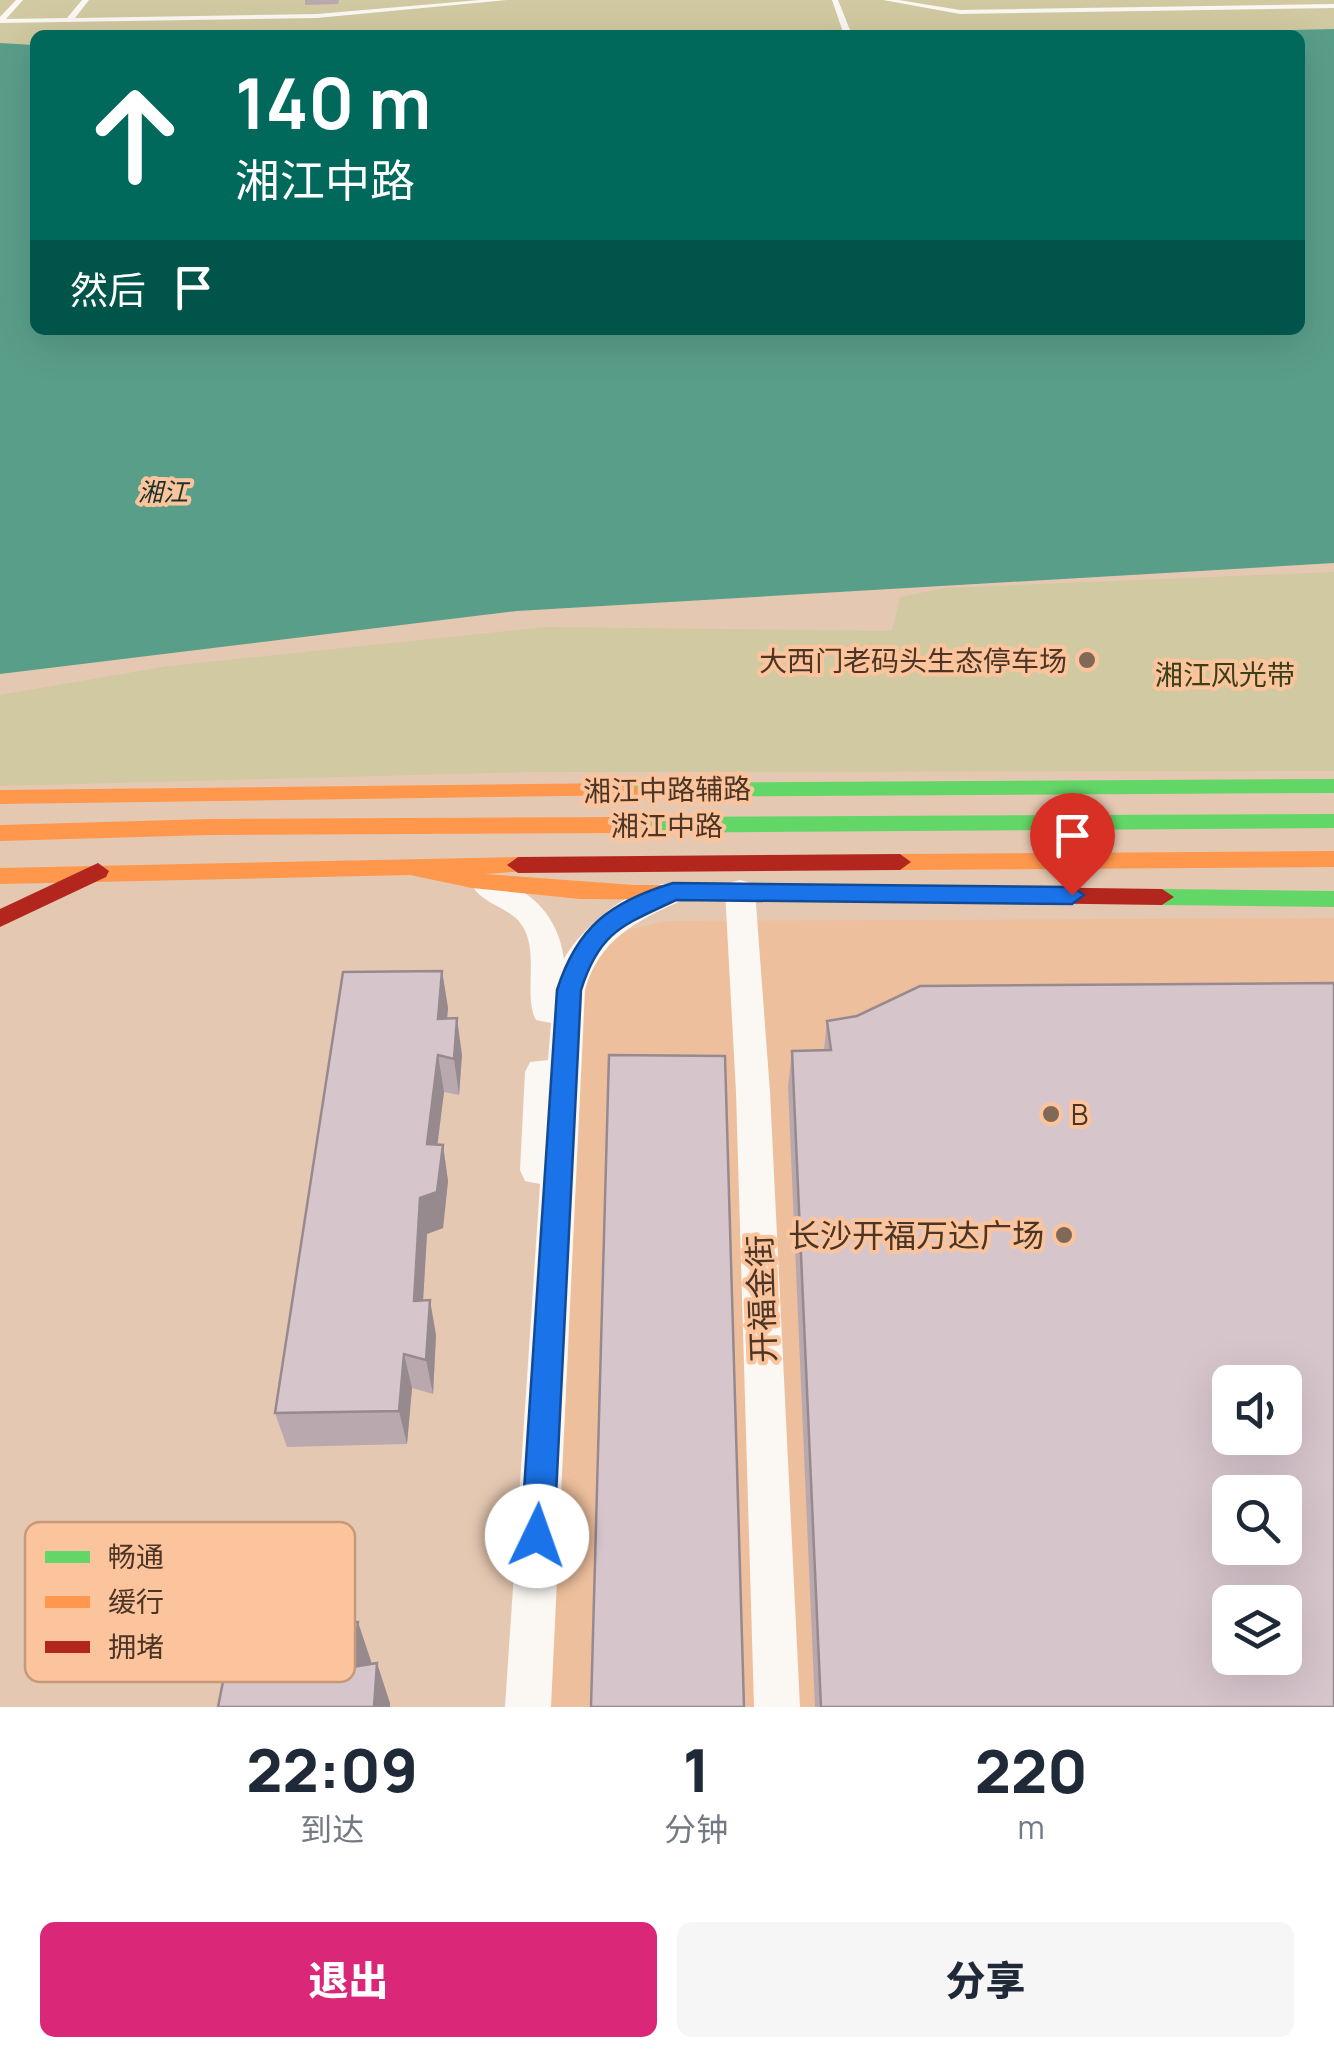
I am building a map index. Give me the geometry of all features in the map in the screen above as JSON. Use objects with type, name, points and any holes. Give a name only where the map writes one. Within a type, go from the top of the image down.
[{"type":"main road","name":"湘江中路辅路","points":[[0,797],[920,786],[1334,786]]},
{"type":"main road","name":"湘江中路","points":[[0,834],[227,827],[1334,821]]},
{"type":"main road","name":"湘江中路","points":[[0,876],[398,866],[1334,860]]},
{"type":"main road","name":"湘江中路","points":[[398,866],[480,884],[549,892],[740,890],[1334,898]]},
{"type":"main road","points":[[0,891],[98,871]]},
{"type":"main road","points":[[0,919],[98,871]]},
{"type":"street","points":[[480,884],[507,893],[535,918],[544,935],[551,970],[538,1124],[537,1536]]},
{"type":"street","name":"开福金街","points":[[740,890],[753,1092],[778,1707]]},
{"type":"street","points":[[525,1707],[558,1144],[573,970],[596,935],[615,919],[673,892]]},
{"type":"lane","points":[[0,22],[20,0]]},
{"type":"lane","points":[[68,21],[86,0]]},
{"type":"lane","points":[[0,22],[317,16],[504,0]]},
{"type":"lane","points":[[835,0],[846,30]]},
{"type":"lane","points":[[886,0],[934,10],[978,12],[1334,6]]},
{"type":"shaded area","points":[[1334,918],[1334,1707],[547,1707],[582,983],[590,962],[619,932],[667,921]]},
{"type":"green space","points":[[0,0],[1334,0],[1334,29],[30,30],[30,45],[0,43]]},
{"type":"green space","name":"湘江风光带","points":[[1334,572],[1334,771],[531,772],[0,786],[0,695],[168,666],[547,627],[892,631],[900,597],[944,588]]},
{"type":"water","name":"湘江","points":[[1334,29],[1334,563],[517,611],[0,674],[0,43],[30,45],[30,335],[1305,335],[1305,30],[1293,30]]},
{"type":"building","points":[[442,971],[438,1019],[457,1018],[454,1059],[438,1055],[427,1144],[443,1145],[437,1192],[420,1198],[414,1301],[430,1300],[426,1360],[404,1354],[399,1411],[275,1413],[343,972]]},
{"type":"building","name":"长沙开福万达广场","points":[[1334,983],[1334,1707],[821,1707],[792,1051],[831,1050],[827,1021],[857,1016],[920,986]]},
{"type":"building","name":"长沙开福万达广场","points":[[609,1055],[725,1056],[744,1707],[591,1707]]},
{"type":"building","points":[[377,1663],[374,1707],[218,1707],[223,1682],[355,1682],[355,1667]]},
{"type":"traffic: fast","points":[[629,790],[1334,786]]},
{"type":"traffic: fast","points":[[630,825],[1334,821]]},
{"type":"traffic: fast","points":[[1162,897],[1334,899]]},
{"type":"traffic: slow","points":[[0,797],[629,790]]},
{"type":"traffic: slow","points":[[0,833],[209,827],[630,825]]},
{"type":"traffic: slow","points":[[900,862],[1334,859]]},
{"type":"traffic: slow","points":[[0,876],[518,865]]},
{"type":"traffic: slow","points":[[418,870],[580,891],[853,893]]},
{"type":"traffic: jam","points":[[518,865],[900,862]]},
{"type":"traffic: jam","points":[[0,919],[98,871]]},
{"type":"traffic: jam","points":[[853,893],[1162,897]]},
{"type":"place","name":"大西门老码头生态停车场","points":[[1087,660]]},
{"type":"place","name":"B","points":[[1051,1114]]},
{"type":"place","name":"长沙开福万达广场","points":[[1064,1235]]},
{"type":"route","points":[[537,1536],[569,990],[573,970],[596,935],[615,919],[673,892],[1072,895]]}]
